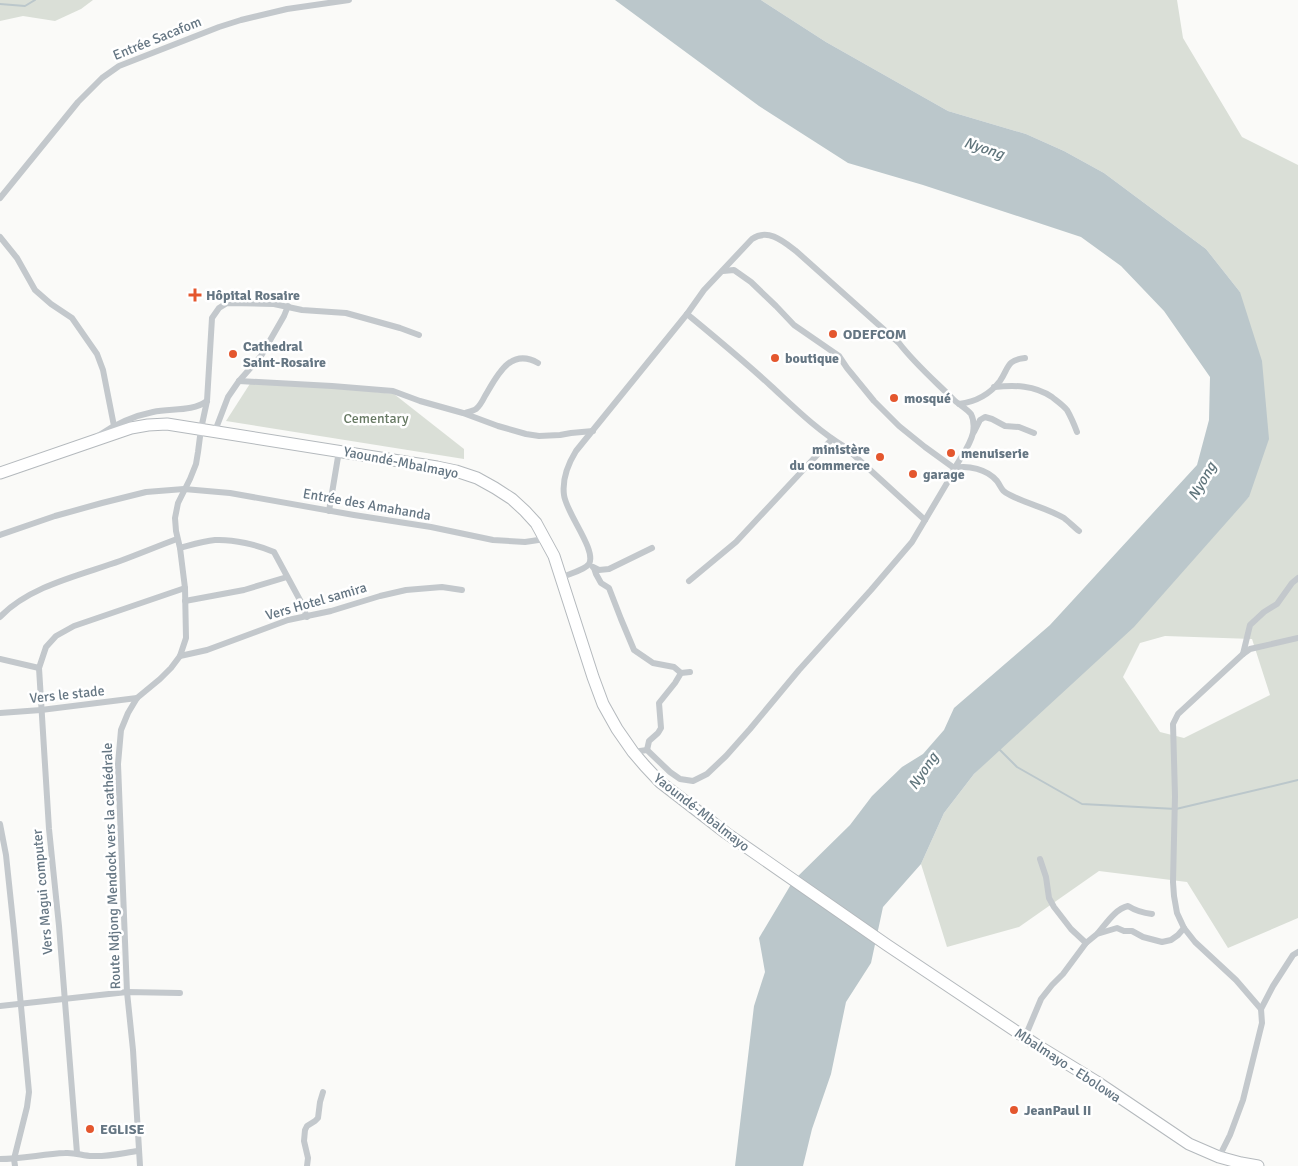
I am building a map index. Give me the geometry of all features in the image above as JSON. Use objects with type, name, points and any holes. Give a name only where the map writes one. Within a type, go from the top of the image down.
[{"type":"highway","name":"Yaoundé-Mbalmayo","points":[[0,471],[131,428],[167,424],[437,467],[477,478],[512,499],[525,511],[546,539],[562,577],[603,704],[633,752],[660,782],[726,832],[888,945]]},
{"type":"highway","name":"Mbalmayo - Ebolowa","points":[[888,945],[1189,1144],[1241,1164],[1258,1166]]},
{"type":"street","name":"Entrée Sacafom","points":[[0,198],[78,102],[102,78],[118,66],[241,20],[287,9],[349,0]]},
{"type":"street","points":[[586,567],[591,560],[590,549],[567,506],[564,488],[570,462],[576,451],[688,314],[704,290],[756,236],[766,234],[779,238],[899,343],[910,357],[969,412],[972,416],[974,428],[972,436]]},
{"type":"street","points":[[0,237],[17,258],[35,290],[51,304],[72,318],[97,354],[103,370],[114,426]]},
{"type":"street","points":[[723,271],[734,270],[751,282],[794,325],[839,356],[874,401],[918,442],[954,468],[974,468],[985,472],[996,480],[1003,492],[1065,519],[1079,531]]},
{"type":"street","name":"Route Ndjong Mendock vers la cathédrale","points":[[140,1166],[133,1050],[127,992],[119,739],[123,723],[137,698],[171,668],[180,656],[186,638],[185,588],[175,518],[178,503],[196,464],[207,401],[212,318],[219,308],[227,304],[274,304],[302,310],[346,313],[419,335]]},
{"type":"street","points":[[214,431],[228,398],[239,381],[261,356],[288,306]]},
{"type":"street","points":[[688,314],[806,419],[845,447],[925,520]]},
{"type":"street","points":[[464,413],[476,409],[497,376],[510,361],[530,358],[538,363]]},
{"type":"street","points":[[959,404],[970,403],[980,398],[1000,380],[1009,364],[1014,360],[1025,358]]},
{"type":"street","points":[[239,381],[393,391],[420,401],[464,413],[498,426],[539,436],[592,431]]},
{"type":"street","points":[[994,387],[1023,386],[1036,388],[1065,408],[1072,418],[1077,432]]},
{"type":"street","points":[[89,442],[114,426],[137,416],[154,412],[186,409],[207,401]]},
{"type":"street","points":[[647,750],[680,779],[694,781],[707,774],[750,729],[799,670],[912,542],[950,478],[980,420],[985,417],[1004,426],[1018,427],[1034,433]]},
{"type":"street","points":[[689,581],[736,542],[832,439]]},
{"type":"street","points":[[329,511],[339,451]]},
{"type":"street","name":"Entrée des Amahanda","points":[[0,535],[55,516],[102,503],[146,492],[184,489],[230,494],[431,527],[493,540],[525,542],[546,539]]},
{"type":"street","points":[[0,617],[14,604],[45,588],[89,570],[121,561],[177,539]]},
{"type":"street","points":[[180,548],[215,540],[233,541],[269,549],[274,552],[307,617]]},
{"type":"street","points":[[562,577],[586,567],[599,570],[610,569],[652,548]]},
{"type":"street","points":[[594,568],[601,583],[609,588],[634,650],[653,664],[674,667],[681,673],[690,672]]},
{"type":"street","points":[[185,601],[244,590],[287,577]]},
{"type":"street","points":[[1244,654],[1250,625],[1264,612],[1278,604],[1292,583],[1298,578]]},
{"type":"street","name":"Vers Hotel samira","points":[[180,656],[207,650],[288,620],[331,612],[380,596],[406,590],[442,587],[462,590]]},
{"type":"street","points":[[0,659],[38,668],[46,646],[56,636],[74,626],[185,588]]},
{"type":"street","points":[[1261,1008],[1236,980],[1195,942],[1184,928],[1177,913],[1173,882],[1175,796],[1173,724],[1178,714],[1250,649],[1298,638]]},
{"type":"street","name":"Vers Magui computer","points":[[38,668],[49,829],[78,1153]]},
{"type":"street","points":[[647,750],[649,741],[662,728],[659,703],[681,673]]},
{"type":"street","name":"Vers le stade","points":[[0,713],[137,698]]},
{"type":"street","points":[[633,752],[647,750]]},
{"type":"street","points":[[0,824],[6,855],[21,1004],[28,1102],[15,1163]]},
{"type":"street","points":[[1040,860],[1046,878],[1049,898],[1071,929],[1086,943]]},
{"type":"street","points":[[1025,1037],[1041,999],[1086,943],[1098,934],[1116,912],[1122,907],[1128,906],[1144,914],[1152,914]]},
{"type":"street","points":[[1098,934],[1117,928],[1124,931],[1132,931],[1143,937],[1162,942],[1178,936],[1184,928]]},
{"type":"street","points":[[1219,1156],[1230,1135],[1243,1100],[1262,1022],[1261,1008],[1272,986],[1293,955],[1298,952]]},
{"type":"street","points":[[0,1006],[127,992],[180,992]]},
{"type":"street","points":[[307,1166],[308,1158],[304,1141],[305,1130],[307,1126],[318,1118],[320,1102],[324,1092]]},
{"type":"street","points":[[0,1159],[15,1163],[42,1155],[78,1153],[88,1156],[100,1156],[138,1151]]},
{"type":"green space","points":[[0,0],[93,0],[81,9],[55,21],[23,16],[0,21]]},
{"type":"green space","points":[[761,0],[1177,0],[1183,38],[1242,137],[1298,165],[1298,918],[1228,948],[1187,882],[1099,871],[1019,927],[947,947],[921,864],[944,813],[974,774],[1249,497],[1240,292],[1206,249],[1104,173],[1064,151],[1026,134],[948,111],[826,42]],"holes":[[[1165,636],[1252,639],[1270,695],[1184,738],[1160,732],[1123,677],[1140,643]]]},
{"type":"green space","name":"Cementary","points":[[253,379],[394,394],[464,449],[464,459],[226,421]]},
{"type":"water","name":"Nyong","points":[[615,0],[761,0],[826,42],[948,111],[1026,134],[1064,151],[1104,173],[1206,249],[1240,292],[1262,361],[1269,439],[1249,497],[1134,627],[974,774],[944,813],[921,864],[883,907],[871,963],[846,1002],[831,1074],[812,1129],[803,1166],[735,1166],[754,1006],[765,972],[759,938],[793,881],[850,825],[872,796],[902,767],[923,754],[944,730],[954,708],[1050,625],[1197,465],[1209,420],[1210,377],[1164,311],[1121,266],[1081,237],[923,185],[848,163],[759,106]]},
{"type":"waterway","points":[[0,4],[25,6],[35,0]]},
{"type":"waterway","points":[[999,749],[1017,767],[1082,804],[1176,809],[1298,780]]},
{"type":"place","name":"Hôpital Rosaire","points":[[195,295]]},
{"type":"place","name":"ODEFCOM","points":[[833,334]]},
{"type":"place","name":"Cathedral Saint-Rosaire","points":[[233,354]]},
{"type":"place","name":"boutique","points":[[775,358]]},
{"type":"place","name":"mosqué","points":[[894,398]]},
{"type":"place","name":"menuiserie","points":[[951,453]]},
{"type":"place","name":"ministère du commerce","points":[[880,457]]},
{"type":"place","name":"garage","points":[[913,474]]},
{"type":"place","name":"JeanPaul II","points":[[1014,1110]]},
{"type":"place","name":"EGLISE","points":[[90,1129]]}]
